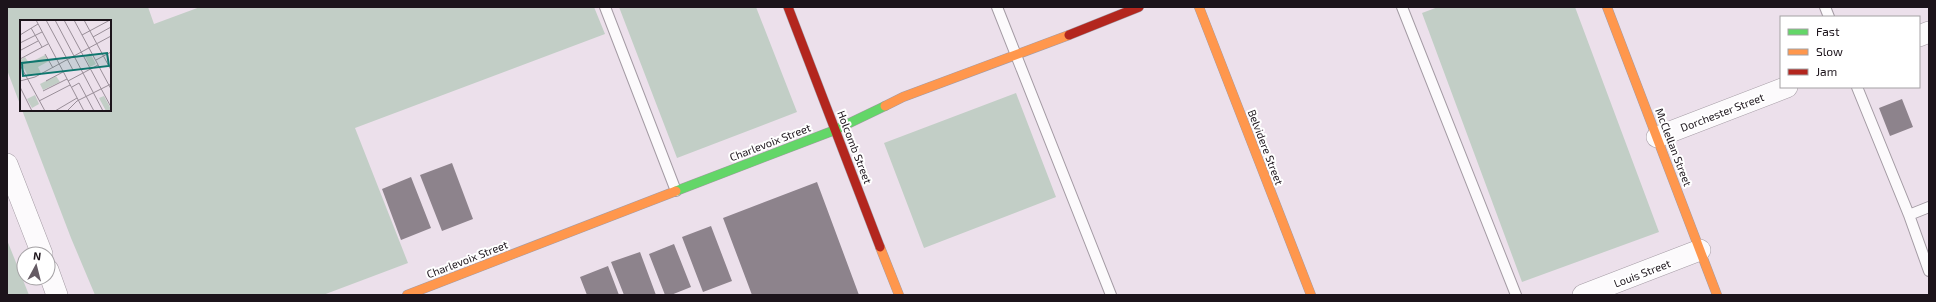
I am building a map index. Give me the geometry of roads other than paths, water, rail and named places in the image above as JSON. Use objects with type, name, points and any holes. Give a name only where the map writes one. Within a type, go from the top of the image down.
[{"type":"street","name":"Holcomb Street","points":[[788,7],[900,295]]},
{"type":"street","name":"Charlevoix Street","points":[[407,295],[835,130],[903,97],[1016,56],[1139,7]]},
{"type":"street","name":"Belvidere Street","points":[[1199,7],[1311,295]]},
{"type":"street","name":"McClellan Street","points":[[1607,7],[1658,137],[1717,295]]},
{"type":"street","name":"Dorchester Street","points":[[1658,137],[1784,88]]},
{"type":"street","points":[[7,164],[39,246]]},
{"type":"street","name":"Louis Street","points":[[1583,295],[1700,250]]},
{"type":"lane","points":[[605,7],[676,191]]},
{"type":"lane","points":[[997,7],[1111,295]]},
{"type":"lane","points":[[1402,7],[1516,295]]},
{"type":"lane","points":[[1857,88],[1909,215],[1929,271]]},
{"type":"lane","points":[[1909,215],[1929,207]]}]
